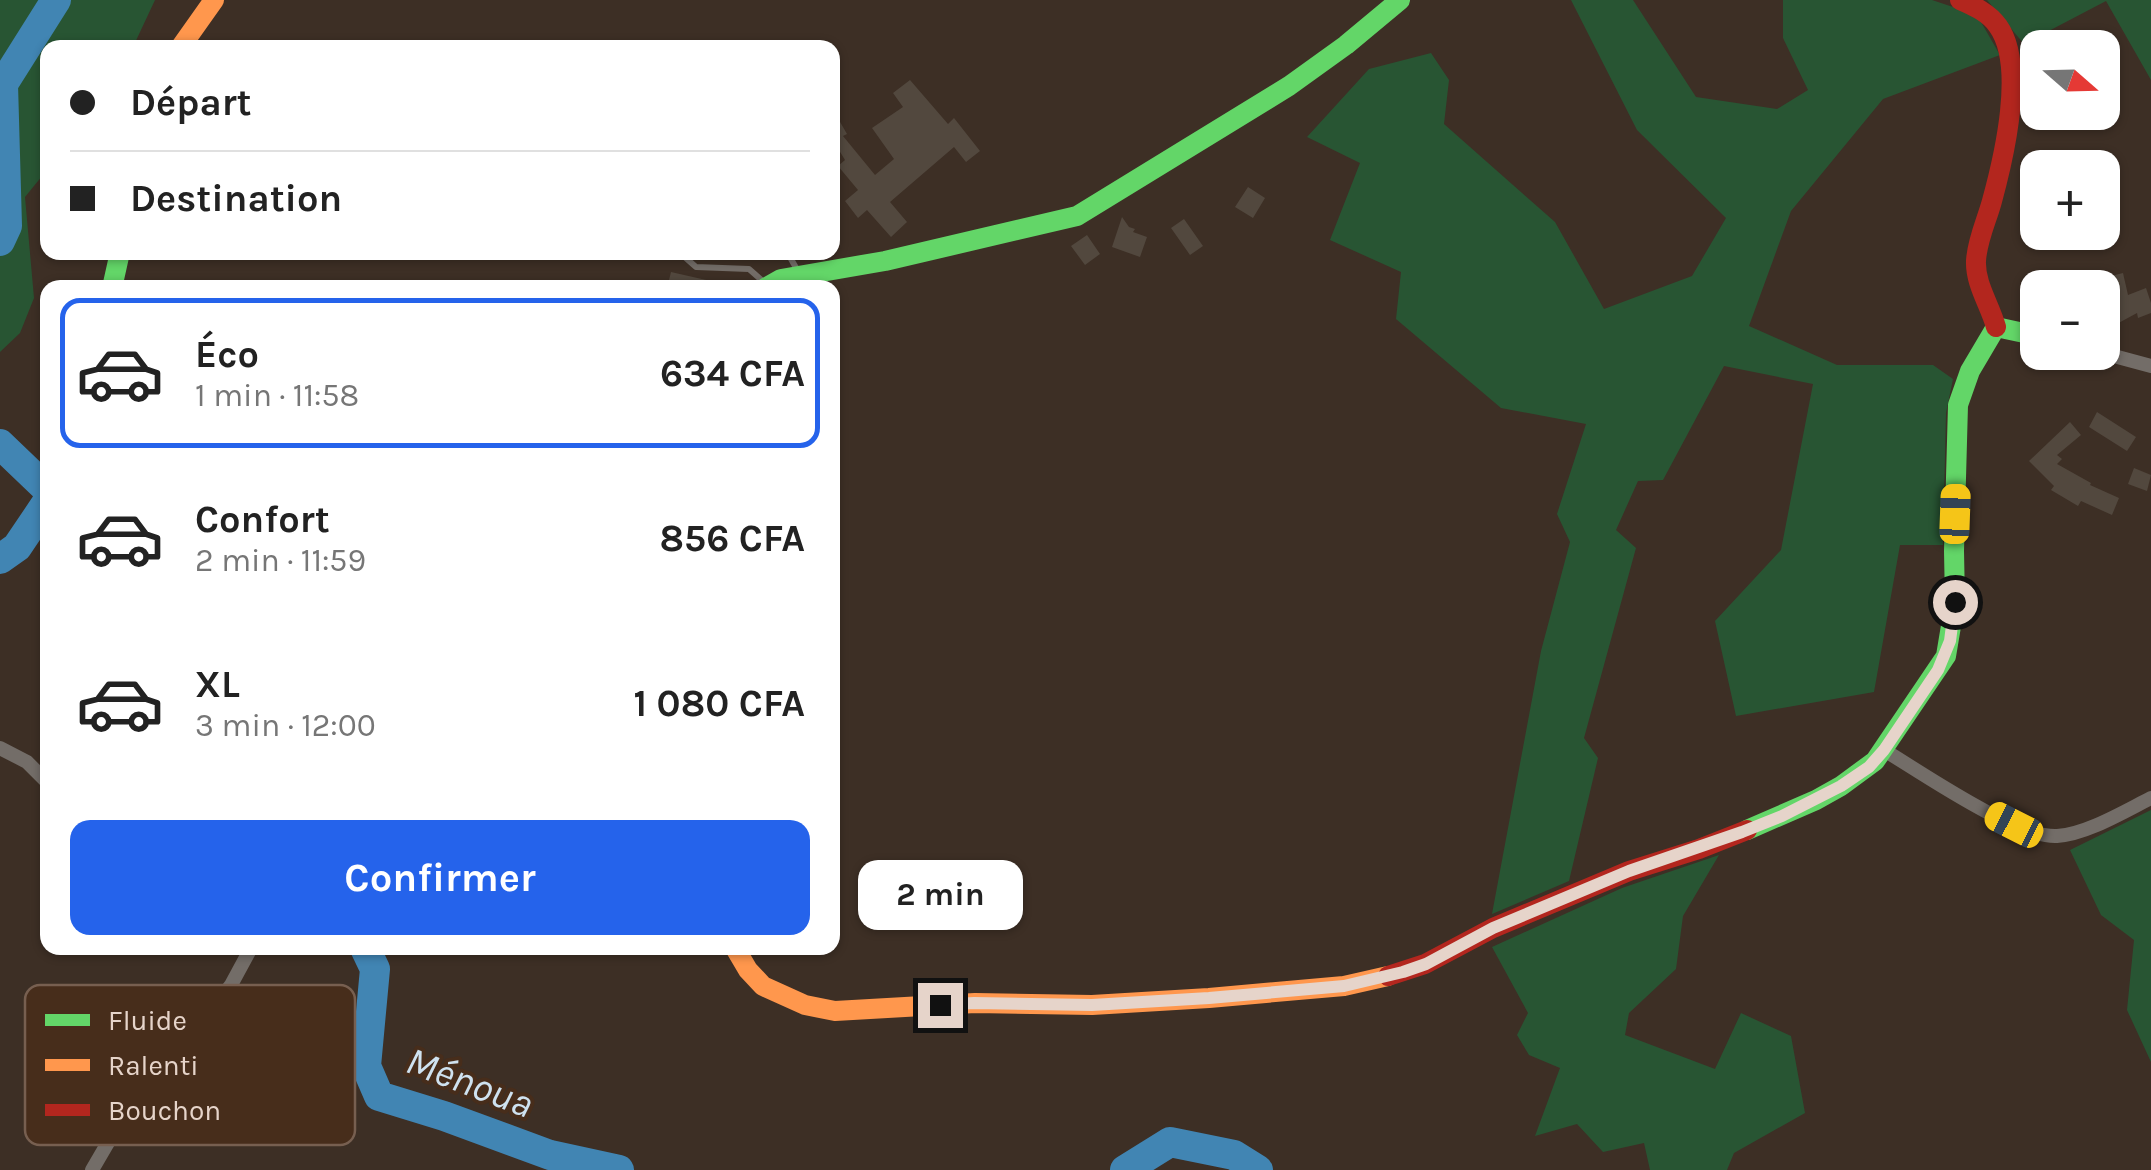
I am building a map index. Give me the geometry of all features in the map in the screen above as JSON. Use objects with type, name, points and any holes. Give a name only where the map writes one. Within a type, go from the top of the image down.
[{"type":"street","points":[[186,40],[214,0]]},
{"type":"street","points":[[778,280],[885,261],[1077,216],[1313,72],[1400,0]]},
{"type":"street","points":[[739,955],[763,986],[806,1005],[835,1010],[974,1003],[1092,1005],[1344,986],[1426,964],[1493,928],[1629,871],[1782,816],[1869,767],[1938,670],[1950,641],[1955,602],[1958,405],[1970,371],[1996,327],[1976,274],[1976,262],[1995,192],[2008,116],[2010,64],[2006,40],[1996,22],[1980,8],[1960,0]]},
{"type":"street","points":[[1996,327],[2020,332]]},
{"type":"street","points":[[2120,358],[2151,366]]},
{"type":"street","points":[[0,748],[27,762],[40,775]]},
{"type":"street","points":[[1884,750],[1956,795],[2042,835],[2069,834],[2151,798]]},
{"type":"street","points":[[231,985],[247,955]]},
{"type":"street","points":[[92,1170],[107,1145]]},
{"type":"lane","points":[[688,260],[696,267],[749,269],[760,280]]},
{"type":"lane","points":[[791,260],[800,276]]},
{"type":"green space","points":[[0,0],[155,0],[136,40],[40,40],[40,179],[25,197],[34,298],[20,333],[0,352]]},
{"type":"green space","points":[[1571,0],[1633,0],[1696,97],[1777,109],[1808,90],[1783,38],[1783,0],[1932,0],[1977,15],[2000,55],[1883,99],[1791,211],[1749,326],[1837,365],[1933,365],[1953,379],[1946,413],[1943,545],[1900,545],[1874,692],[1736,716],[1715,621],[1781,550],[1813,384],[1724,366],[1663,480],[1638,481],[1616,530],[1636,548],[1584,738],[1598,758],[1569,881],[1492,914],[1541,651],[1570,542],[1557,514],[1586,424],[1501,408],[1396,319],[1401,272],[1330,240],[1360,163],[1307,137],[1369,69],[1431,53],[1449,80],[1444,124],[1555,222],[1604,309],[1692,276],[1726,218],[1637,130]]},
{"type":"green space","points":[[1987,0],[2151,0],[2151,80],[2106,1],[2051,30],[2020,30],[2020,39]]},
{"type":"green space","points":[[2151,810],[2151,1062],[2127,1010],[2134,940],[2101,915],[2070,850]]},
{"type":"green space","points":[[1719,855],[1683,916],[1676,969],[1629,1013],[1625,1035],[1715,1069],[1741,1013],[1791,1036],[1805,1113],[1734,1153],[1727,1170],[1650,1170],[1644,1143],[1603,1152],[1577,1124],[1535,1136],[1560,1068],[1529,1055],[1517,1035],[1528,1013],[1492,947],[1622,888]]},
{"type":"building","points":[[910,80],[948,124],[954,118],[980,151],[966,162],[954,147],[890,202],[907,222],[891,237],[867,210],[858,218],[845,201],[858,190],[840,168],[845,160],[840,152],[840,122],[847,134],[843,136],[875,175],[894,159],[872,128],[903,107],[893,93]]},
{"type":"building","points":[[1248,187],[1265,198],[1253,218],[1235,207]]},
{"type":"building","points":[[1122,217],[1135,229],[1133,232],[1147,237],[1140,257],[1112,247]]},
{"type":"building","points":[[1184,219],[1203,246],[1190,255],[1171,228]]},
{"type":"building","points":[[1087,235],[1100,254],[1085,265],[1071,246]]},
{"type":"building","points":[[671,272],[706,280],[669,280]]},
{"type":"building","points":[[2123,273],[2128,295],[2146,288],[2151,313],[2138,318],[2137,313],[2120,322]]},
{"type":"building","points":[[2097,412],[2136,437],[2127,451],[2089,427]]},
{"type":"building","points":[[2070,422],[2081,435],[2057,455],[2062,459],[2057,464],[2119,498],[2112,515],[2081,501],[2078,506],[2051,490],[2054,486],[2029,461]]},
{"type":"building","points":[[2134,468],[2151,475],[2147,491],[2128,484]]},
{"type":"waterway","name":"Ménoua","points":[[0,241],[7,226],[3,84],[56,0]]},
{"type":"waterway","name":"Ménoua","points":[[0,444],[40,482]]},
{"type":"waterway","points":[[0,559],[17,547],[40,513]]},
{"type":"waterway","name":"Ménoua","points":[[368,955],[375,969],[366,1066],[379,1096],[550,1155],[619,1170]]},
{"type":"waterway","name":"Ménoua","points":[[1125,1170],[1170,1142],[1234,1155],[1258,1170]]},
{"type":"traffic: fast","points":[[779,280],[885,261],[1077,216],[1289,86],[1400,0]]},
{"type":"traffic: fast","points":[[114,280],[118,260]]},
{"type":"traffic: fast","points":[[1747,830],[1816,800],[1875,761],[1946,656],[1955,602],[1958,405],[1970,371],[1996,327],[2020,332]]},
{"type":"traffic: slow","points":[[186,40],[214,0]]},
{"type":"traffic: slow","points":[[739,955],[763,986],[805,1005],[835,1011],[975,1003],[1092,1005],[1209,998],[1344,986],[1388,976]]},
{"type":"traffic: jam","points":[[1960,0],[1981,10],[1998,26],[2011,64],[2007,137],[1976,261],[1980,286],[1996,327]]},
{"type":"traffic: jam","points":[[1388,976],[1425,964],[1493,928],[1629,871],[1747,830]]},
{"type":"route","points":[[940,1005],[1092,1005],[1209,998],[1344,986],[1426,964],[1493,928],[1629,871],[1782,816],[1869,767],[1946,656],[1955,602]]}]
